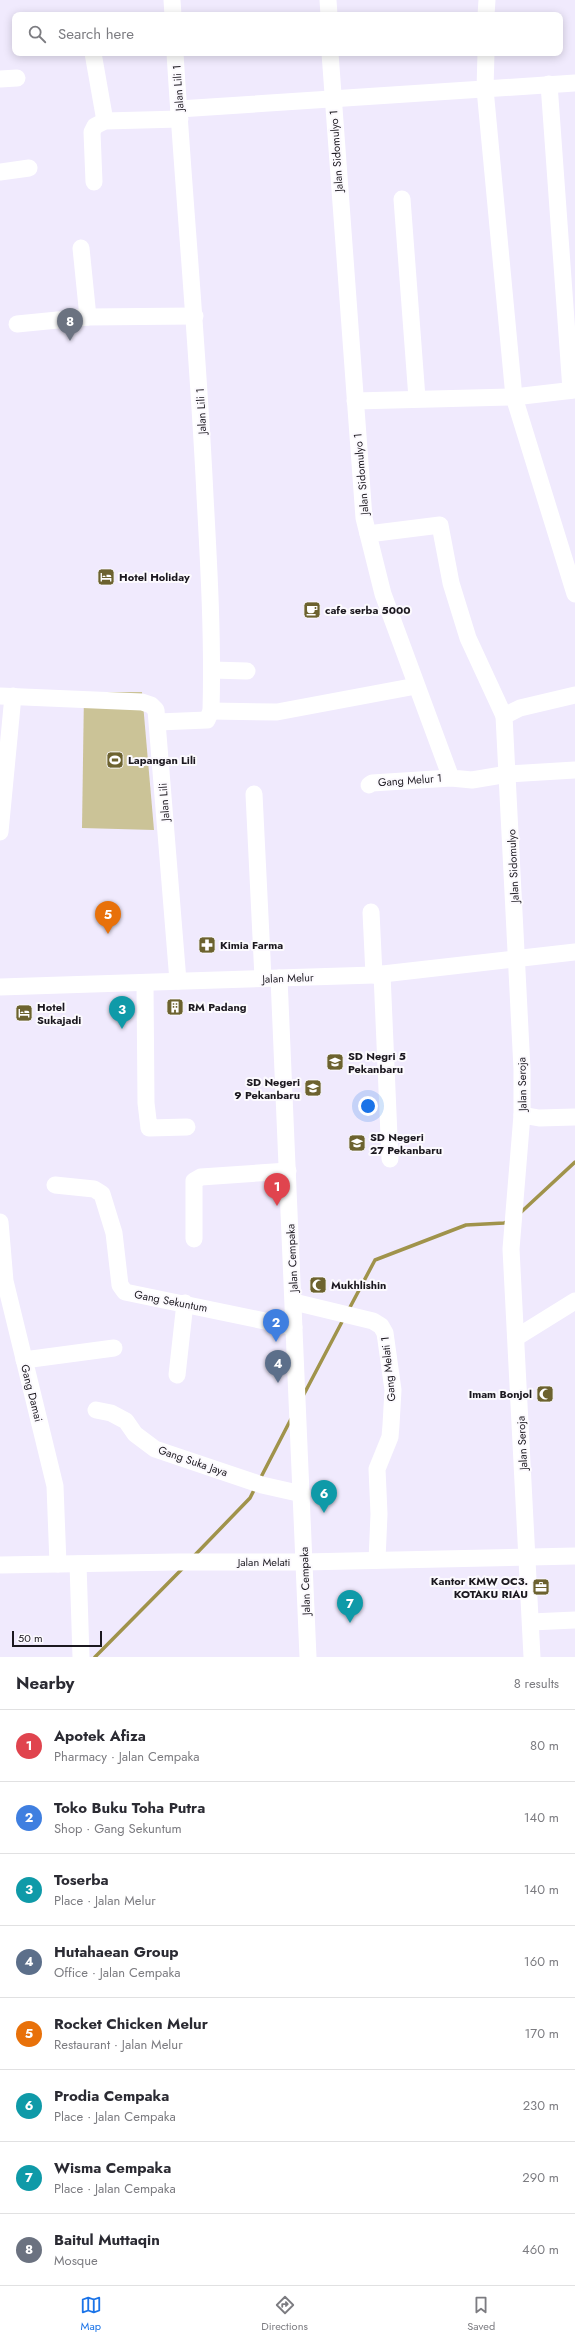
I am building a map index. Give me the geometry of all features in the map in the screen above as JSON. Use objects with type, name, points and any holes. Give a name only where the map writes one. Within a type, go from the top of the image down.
[{"type":"street","points":[[172,0],[173,12]]},
{"type":"street","points":[[328,0],[329,12]]},
{"type":"street","points":[[486,12],[487,0]]},
{"type":"street","points":[[94,56],[105,122]]},
{"type":"street","name":"Jalan Lili 1","points":[[175,56],[185,216],[195,316],[211,606],[211,711]]},
{"type":"street","name":"Jalan Sidomulyo 1","points":[[330,56],[332,99],[364,518],[383,594],[451,778]]},
{"type":"street","points":[[486,56],[485,89],[514,397],[575,594]]},
{"type":"street","points":[[94,182],[92,132],[95,126],[105,122],[332,99],[575,83]]},
{"type":"street","points":[[355,401],[417,398],[514,397],[573,390],[549,84]]},
{"type":"street","points":[[0,172],[29,168]]},
{"type":"street","points":[[402,198],[417,398]]},
{"type":"street","points":[[81,248],[88,317]]},
{"type":"street","points":[[17,324],[88,317],[195,316]]},
{"type":"street","points":[[368,534],[440,525],[451,583],[468,638],[504,716],[520,708],[575,695]]},
{"type":"street","points":[[212,670],[247,671]]},
{"type":"street","points":[[158,722],[207,720],[211,711],[277,712],[416,686]]},
{"type":"street","points":[[0,832],[6,696]]},
{"type":"street","name":"Jalan Lili","points":[[6,696],[142,702],[151,705],[156,710],[178,981]]},
{"type":"street","name":"Jalan Sidomulyo","points":[[504,716],[517,957]]},
{"type":"street","points":[[451,778],[472,780],[508,774],[575,770]]},
{"type":"street","name":"Gang Melur 1","points":[[369,785],[451,778]]},
{"type":"street","name":"Jalan Cempaka","points":[[254,794],[288,1171],[308,1657]]},
{"type":"street","points":[[371,912],[378,974],[390,1159]]},
{"type":"street","name":"Jalan Melur","points":[[0,987],[378,974],[517,957],[575,952]]},
{"type":"street","name":"Jalan Seroja","points":[[517,957],[522,1116],[511,1249],[517,1338],[532,1657]]},
{"type":"street","points":[[145,983],[146,1103],[148,1126],[151,1129],[187,1127]]},
{"type":"street","points":[[522,1116],[539,1118],[575,1117]]},
{"type":"street","points":[[194,1239],[194,1181],[201,1178],[288,1171]]},
{"type":"street","name":"Gang Sekuntum","points":[[55,1185],[94,1189],[102,1194],[114,1233],[121,1290],[294,1327]]},
{"type":"street","name":"Gang Damai","points":[[0,1222],[5,1281],[55,1486],[58,1564]]},
{"type":"street","points":[[517,1338],[575,1301]]},
{"type":"street","name":"Gang Melati 1","points":[[294,1302],[373,1321],[381,1326],[385,1333],[392,1390],[390,1437],[377,1469],[379,1514],[377,1560]]},
{"type":"street","points":[[177,1375],[185,1304]]},
{"type":"street","points":[[24,1360],[114,1348]]},
{"type":"street","name":"Gang Suka Jaya","points":[[96,1410],[111,1413],[126,1421],[135,1434],[155,1449],[262,1485],[302,1494]]},
{"type":"street","name":"Jalan Melati","points":[[0,1565],[177,1562],[304,1562],[575,1556]]},
{"type":"street","points":[[78,1564],[81,1657]]},
{"type":"street","points":[[531,1622],[575,1620]]},
{"type":"shaded area","name":"Lapangan Lili","points":[[84,692],[142,692],[154,830],[82,828]]},
{"type":"waterway","points":[[518,1215],[575,1162]]},
{"type":"waterway","points":[[348,1311],[375,1260],[466,1225],[504,1223],[508,1221]]},
{"type":"waterway","points":[[303,1396],[344,1318]]},
{"type":"waterway","points":[[260,1479],[291,1419]]},
{"type":"waterway","points":[[194,1556],[250,1498],[255,1488]]},
{"type":"waterway","points":[[95,1657],[183,1568]]},
{"type":"place","name":"Baitul Muttaqin","points":[[70,341]]},
{"type":"place","name":"Hotel Holiday","points":[[106,577]]},
{"type":"place","name":"cafe serba 5000","points":[[312,610]]},
{"type":"place","name":"Lapangan Lili","points":[[115,760]]},
{"type":"place","name":"Rocket Chicken Melur","points":[[108,934]]},
{"type":"place","name":"Kimia Farma","points":[[207,945]]},
{"type":"place","name":"RM Padang","points":[[175,1007]]},
{"type":"place","name":"Hotel Sukajadi","points":[[24,1013]]},
{"type":"place","name":"Toserba","points":[[122,1029]]},
{"type":"place","name":"SD Negri 5 Pekanbaru","points":[[335,1062]]},
{"type":"place","name":"SD Negeri 9 Pekanbaru","points":[[313,1088]]},
{"type":"place","name":"SD Negeri 27 Pekanbaru","points":[[357,1143]]},
{"type":"place","name":"Apotek Afiza","points":[[277,1206]]},
{"type":"place","name":"Mukhlishin","points":[[318,1285]]},
{"type":"place","name":"Toko Buku Toha Putra","points":[[276,1342]]},
{"type":"place","name":"Hutahaean Group","points":[[278,1383]]},
{"type":"place","name":"Imam Bonjol","points":[[545,1394]]},
{"type":"place","name":"Prodia Cempaka","points":[[324,1513]]},
{"type":"place","name":"Kantor KMW OC3. KOTAKU RIAU","points":[[541,1587]]},
{"type":"place","name":"Wisma Cempaka","points":[[350,1623]]}]
